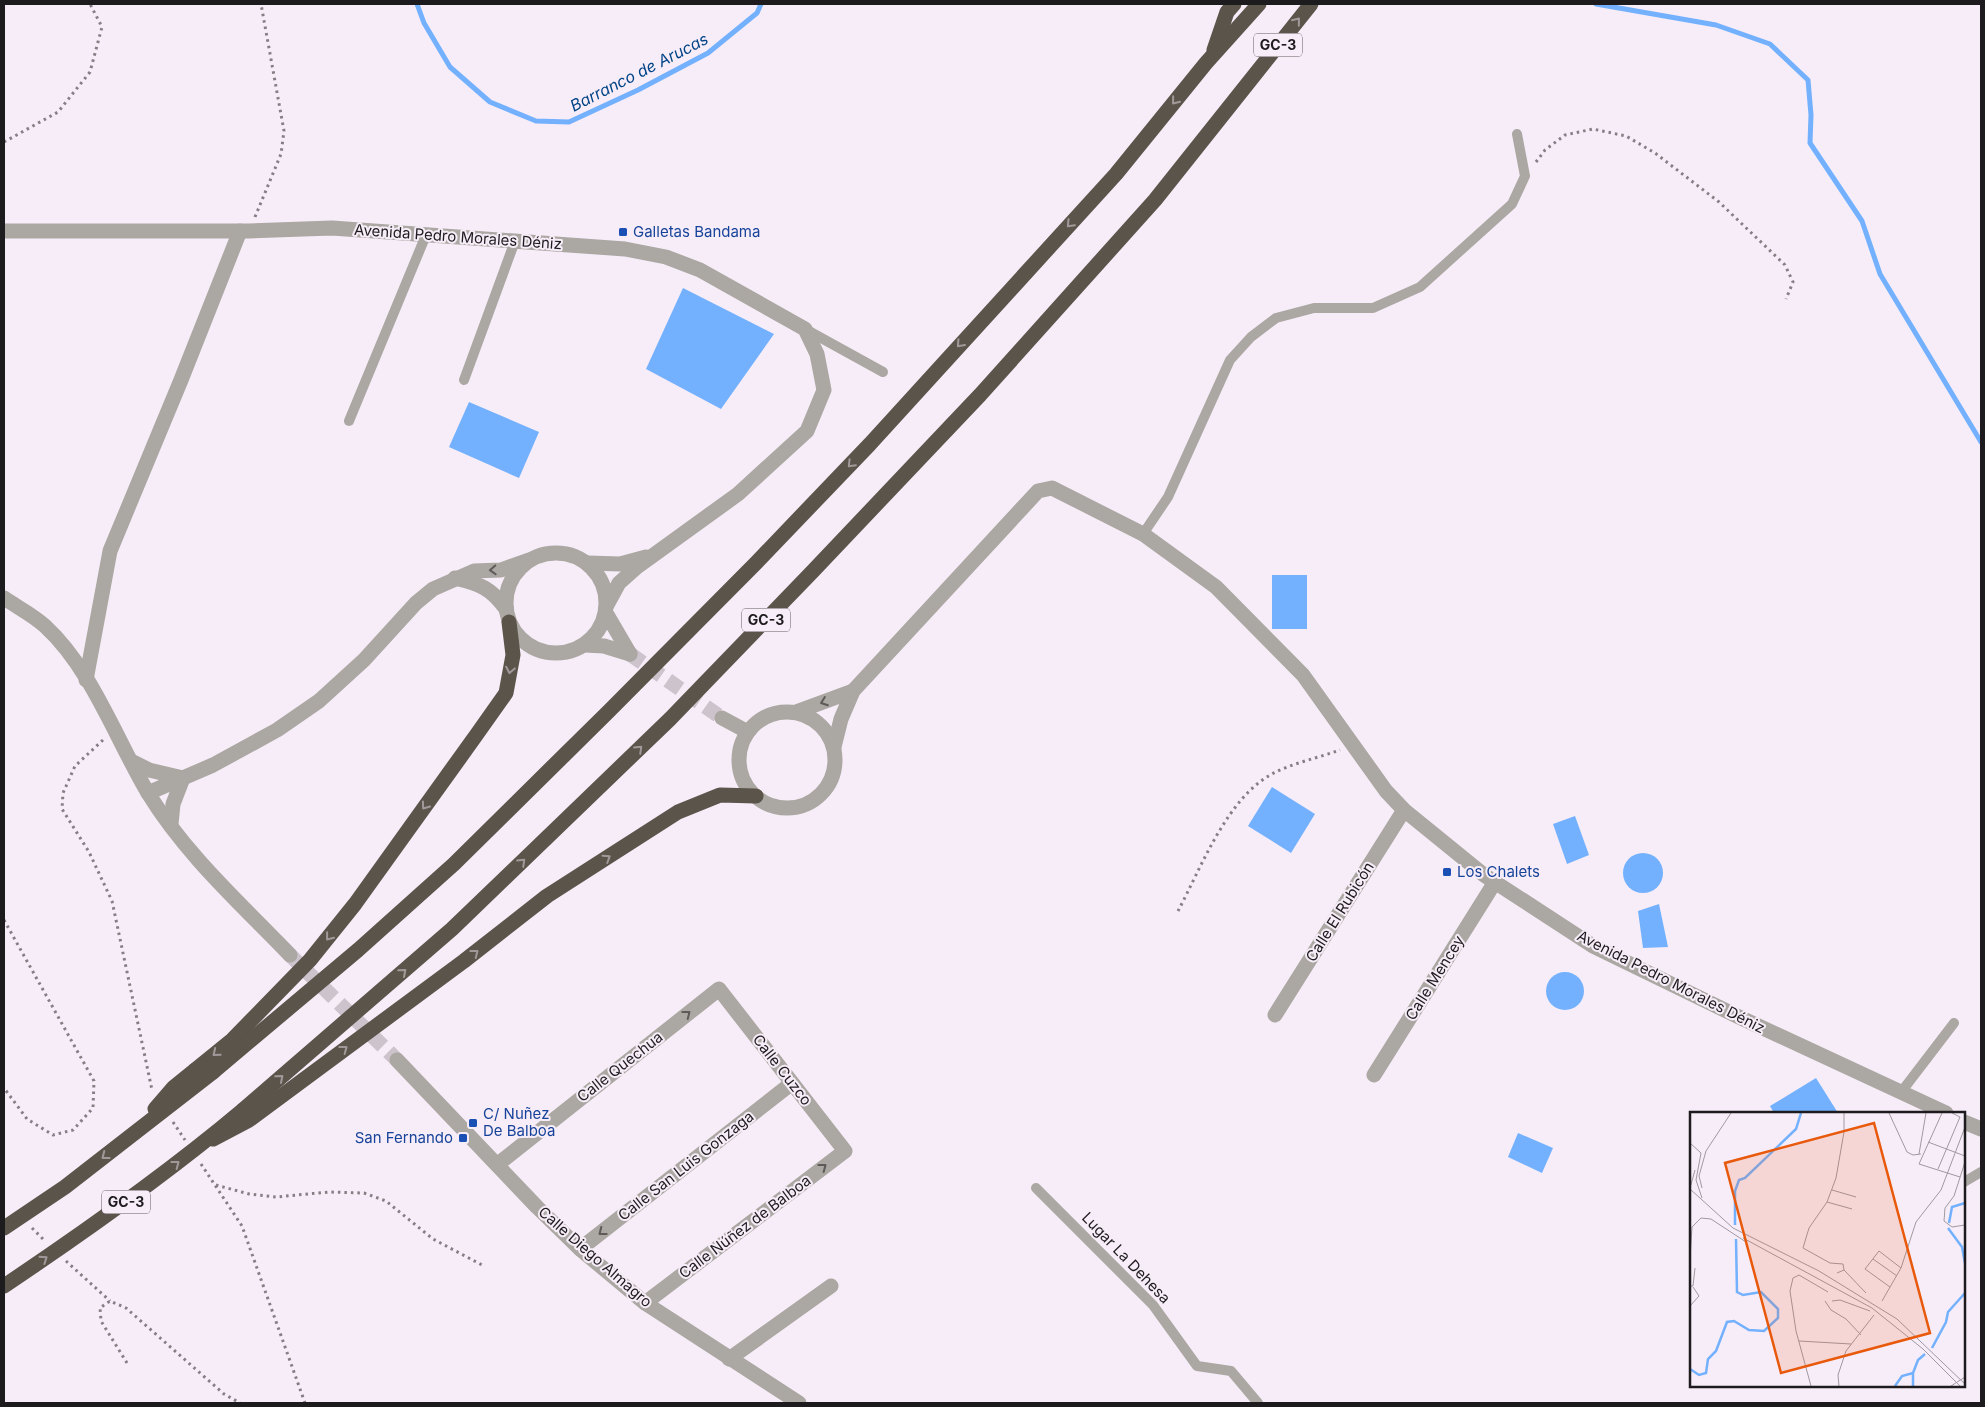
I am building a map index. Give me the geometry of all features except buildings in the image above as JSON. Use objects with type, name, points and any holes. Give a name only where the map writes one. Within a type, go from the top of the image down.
[{"type":"highway","points":[[1209,60],[1227,12],[1234,4]]},
{"type":"highway","name":"GC-3","points":[[4,1228],[64,1187],[213,1072],[358,950],[454,864],[756,563],[870,444],[1116,174],[1209,60],[1259,4]]},
{"type":"highway","name":"GC-3","points":[[4,1286],[100,1222],[195,1146],[246,1115],[452,929],[670,719],[902,480],[1155,200],[1311,4]]},
{"type":"highway","points":[[128,1138],[174,1087],[232,1040],[310,960],[355,904],[506,693],[513,654],[508,615]]},
{"type":"highway","points":[[246,1115],[464,961],[547,896],[670,817],[720,796],[756,796]]},
{"type":"street","name":"Avenida Pedro Morales Déniz","points":[[4,231],[244,231],[332,228],[625,249],[666,256],[700,270],[805,329]]},
{"type":"street","points":[[86,680],[110,551],[244,231]]},
{"type":"street","points":[[455,578],[479,584],[496,595],[517,635],[528,645],[541,652],[557,654],[572,652],[585,645],[602,625],[619,583],[650,556],[738,494],[807,431],[824,390],[817,354],[805,329]]},
{"type":"street","name":"Avenida Pedro Morales Déniz","points":[[853,692],[1038,491],[1052,488],[1144,534],[1216,587],[1303,675],[1386,791],[1404,810],[1495,882],[1593,946],[1739,1018],[1902,1091],[1944,1112]]},
{"type":"street","points":[[148,793],[183,778],[277,730],[319,701],[364,660],[416,603],[432,589],[474,571],[501,570],[544,554],[560,552],[575,555],[588,563],[599,575],[605,590],[607,609],[630,654],[604,646],[585,645]]},
{"type":"street","points":[[588,563],[620,564],[650,556]]},
{"type":"street","points":[[508,615],[506,595],[510,581],[519,569],[530,560]]},
{"type":"street","points":[[4,598],[44,625],[61,643],[86,680],[148,793],[195,858],[290,955]]},
{"type":"street","points":[[796,712],[853,692]]},
{"type":"street","points":[[834,747],[828,734],[820,724],[808,716],[796,712],[782,712],[769,715],[757,722],[748,732],[739,758],[741,773],[747,786],[756,796],[769,805],[784,808],[799,806],[813,800],[824,790],[832,777],[835,762],[834,747],[840,719],[853,692]]},
{"type":"street","points":[[722,718],[748,732]]},
{"type":"street","points":[[131,761],[149,770],[183,778]]},
{"type":"street","points":[[171,824],[172,804],[183,778]]},
{"type":"street","name":"Calle El Rubicón","points":[[1275,1015],[1404,810]]},
{"type":"street","name":"Calle Mencey","points":[[1374,1074],[1495,882]]},
{"type":"street","name":"Calle Cuzco","points":[[719,989],[845,1151]]},
{"type":"street","name":"Calle Quechua","points":[[498,1164],[719,989]]},
{"type":"street","name":"Calle Diego Almagro","points":[[397,1060],[537,1207],[580,1249],[645,1302],[729,1359],[799,1403]]},
{"type":"street","name":"Calle San Luis Gonzaga","points":[[580,1249],[792,1083]]},
{"type":"street","points":[[1965,1122],[1981,1129]]},
{"type":"street","name":"Calle Núñez de Balboa","points":[[645,1302],[845,1151]]},
{"type":"street","points":[[729,1359],[831,1286]]},
{"type":"lane","points":[[1144,534],[1168,497],[1230,360],[1251,337],[1276,318],[1314,308],[1374,308],[1420,287],[1512,204],[1525,176],[1517,134]]},
{"type":"lane","points":[[349,421],[426,235]]},
{"type":"lane","points":[[464,380],[515,241]]},
{"type":"lane","name":"Avenida Pedro Morales Déniz","points":[[805,329],[883,372]]},
{"type":"lane","points":[[1902,1091],[1954,1023]]},
{"type":"lane","points":[[1965,1181],[1981,1172]]},
{"type":"lane","name":"Lugar La Dehesa","points":[[1036,1188],[1153,1305],[1197,1366],[1231,1372],[1258,1403]]},
{"type":"path","points":[[4,142],[58,112],[90,72],[102,27],[90,4]]},
{"type":"path","points":[[244,231],[281,154],[284,131],[261,4]]},
{"type":"path","points":[[1525,176],[1545,150],[1565,135],[1594,130],[1626,136],[1655,153],[1719,202],[1785,265],[1793,282],[1786,299]]},
{"type":"path","points":[[114,730],[76,766],[63,793],[62,809],[89,852],[112,901],[152,1092]]},
{"type":"path","points":[[1178,911],[1225,822],[1249,791],[1272,774],[1352,745]]},
{"type":"path","points":[[4,920],[94,1082],[93,1108],[73,1130],[52,1135],[27,1119],[4,1088]]},
{"type":"path","points":[[168,1115],[195,1146]]},
{"type":"path","points":[[199,1162],[242,1226],[303,1402]]},
{"type":"path","points":[[215,1185],[250,1194],[276,1197],[329,1192],[364,1193],[386,1201],[434,1239],[482,1265]]},
{"type":"path","points":[[127,1362],[101,1321],[100,1308],[110,1301],[126,1308],[224,1394],[240,1403]]},
{"type":"water","points":[[683,288],[774,334],[721,409],[646,369]]},
{"type":"water","points":[[469,402],[539,432],[519,478],[449,447]]},
{"type":"water","points":[[1272,575],[1307,575],[1307,629],[1272,629]]},
{"type":"water","points":[[1272,787],[1315,814],[1291,853],[1248,826]]},
{"type":"water","points":[[1575,816],[1589,855],[1567,864],[1553,824]]},
{"type":"water","points":[[1643,853],[1654,856],[1660,862],[1663,873],[1660,884],[1654,890],[1643,893],[1632,890],[1626,884],[1623,873],[1626,862],[1632,856]]},
{"type":"water","points":[[1659,904],[1668,947],[1643,948],[1638,911]]},
{"type":"water","points":[[1565,972],[1572,973],[1578,978],[1583,984],[1583,998],[1578,1004],[1572,1009],[1565,1010],[1558,1009],[1552,1004],[1547,998],[1546,991],[1547,984],[1552,978],[1558,973]]},
{"type":"water","points":[[1816,1078],[1837,1112],[1773,1112],[1770,1106]]},
{"type":"water","points":[[1518,1133],[1553,1148],[1542,1173],[1508,1157]]},
{"type":"waterway","name":"Barranco de Arucas","points":[[417,4],[424,23],[450,67],[490,102],[536,121],[569,122],[638,90],[708,53],[757,13],[761,4]]},
{"type":"waterway","name":"Barranco de Arucas","points":[[1596,4],[1716,25],[1770,44],[1808,80],[1811,115],[1810,143],[1862,221],[1880,274],[1981,442]]},
{"type":"tunnel","points":[[630,654],[722,718]]},
{"type":"tunnel","points":[[290,955],[397,1060]]},
{"type":"place","name":"Galletas Bandama","points":[[623,232]]},
{"type":"place","name":"Los Chalets","points":[[1447,872]]},
{"type":"place","name":"C/ Nuñez De Balboa","points":[[473,1123]]},
{"type":"place","name":"San Fernando","points":[[463,1138]]}]
